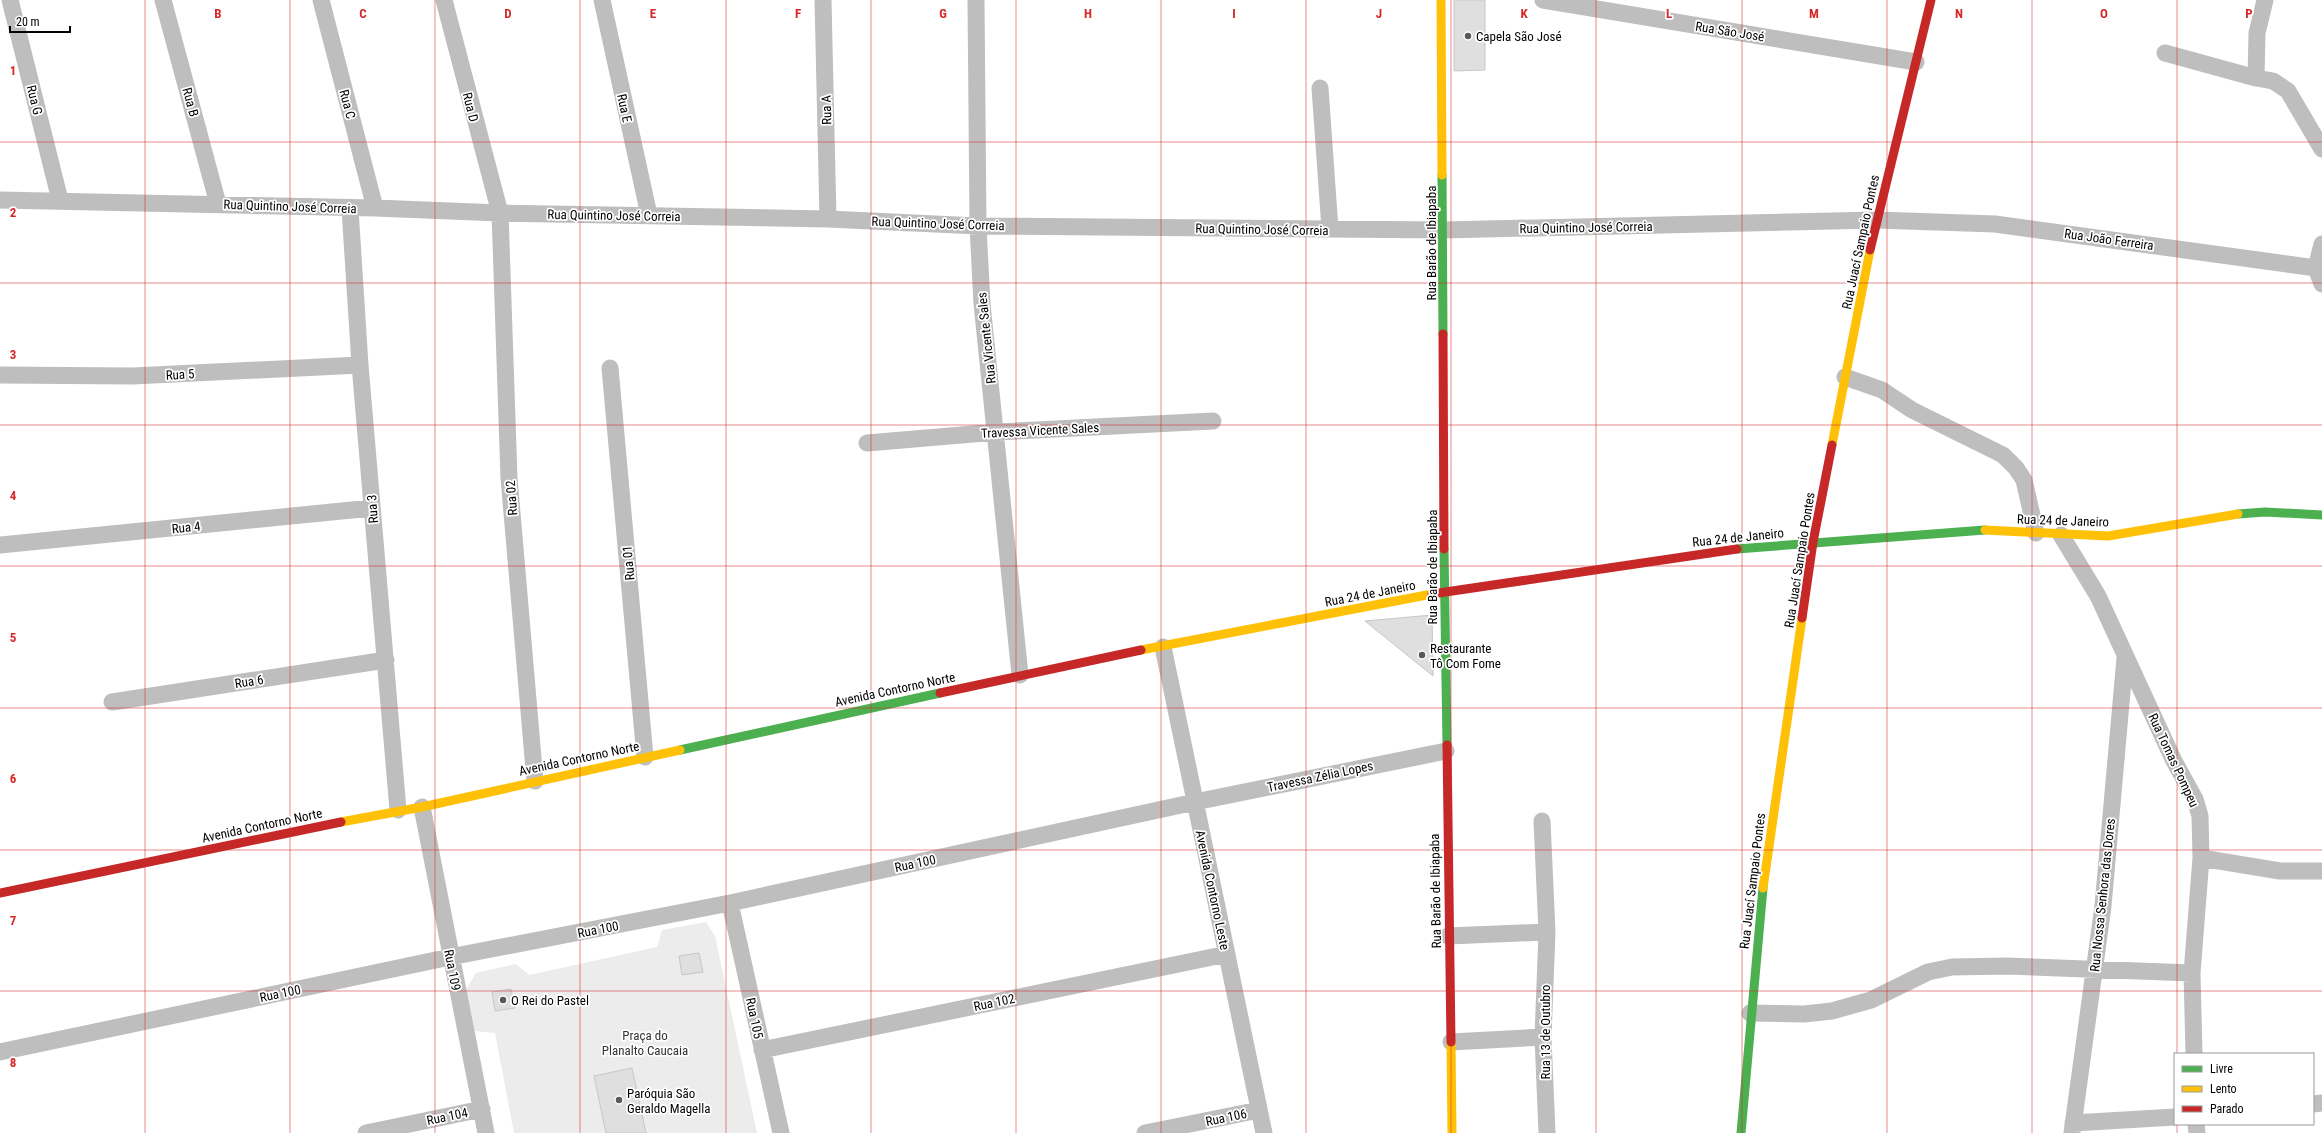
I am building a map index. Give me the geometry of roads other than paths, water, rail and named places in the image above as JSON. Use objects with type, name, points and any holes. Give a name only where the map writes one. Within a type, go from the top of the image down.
[{"type":"street","name":"Rua G","points":[[10,0],[60,200]]},
{"type":"street","name":"Rua B","points":[[163,0],[218,204]]},
{"type":"street","name":"Rua C","points":[[321,0],[375,208]]},
{"type":"street","name":"Rua D","points":[[444,0],[500,213]]},
{"type":"street","name":"Rua E","points":[[602,0],[649,215]]},
{"type":"street","name":"Rua A","points":[[823,0],[828,219]]},
{"type":"street","name":"Rua Vicente Sales","points":[[976,0],[978,226],[986,350],[997,432],[1020,675]]},
{"type":"street","name":"Rua Barão de Ibiapaba","points":[[1441,0],[1444,230],[1446,751],[1452,1133]]},
{"type":"street","name":"Rua São José","points":[[1543,0],[1916,62]]},
{"type":"street","name":"Rua Juací Sampaio Pontes","points":[[1741,1133],[1750,1013],[1762,894],[1813,542],[1876,220],[1931,0]]},
{"type":"street","points":[[2256,78],[2258,33],[2265,0]]},
{"type":"street","points":[[2165,53],[2256,78],[2273,81],[2288,91],[2322,149]]},
{"type":"street","points":[[1320,88],[1330,229]]},
{"type":"street","name":"Rua Quintino José Correia","points":[[0,200],[218,204],[350,209],[375,208],[500,213],[828,219],[978,226],[1444,230],[1876,220]]},
{"type":"street","name":"Rua 3","points":[[350,209],[360,365],[398,810]]},
{"type":"street","name":"Rua 02","points":[[500,213],[509,478],[535,781]]},
{"type":"street","name":"Rua João Ferreira","points":[[1876,220],[1995,224],[2316,268]]},
{"type":"street","points":[[2322,244],[2316,268],[2322,284]]},
{"type":"street","name":"Rua 5","points":[[0,375],[133,376],[360,365]]},
{"type":"street","name":"Rua 01","points":[[610,368],[645,757]]},
{"type":"street","points":[[1846,377],[1882,390],[1912,410],[2003,455],[2016,468],[2024,480],[2036,533]]},
{"type":"street","name":"Travessa Vicente Sales","points":[[867,443],[997,432],[1213,421]]},
{"type":"street","name":"Rua 4","points":[[0,545],[372,508]]},
{"type":"street","name":"Rua 24 de Janeiro","points":[[1163,647],[1445,592],[1735,549],[1977,530],[2108,536],[2230,515],[2265,512],[2322,515]]},
{"type":"street","name":"Rua Tomas Pompeu","points":[[2061,535],[2098,596],[2174,761],[2196,799],[2200,816],[2201,858],[2192,973],[2194,1053]]},
{"type":"street","name":"Avenida Contorno Norte","points":[[0,893],[398,810],[422,807],[1020,675],[1163,647]]},
{"type":"street","name":"Avenida Contorno Leste","points":[[1163,647],[1264,1133]]},
{"type":"street","name":"Rua Nossa Senhora das Dores","points":[[2073,1128],[2095,969],[2125,656]]},
{"type":"street","name":"Rua 6","points":[[112,702],[386,660]]},
{"type":"street","name":"Travessa Zélia Lopes","points":[[1195,802],[1446,751]]},
{"type":"street","name":"Rua 100","points":[[0,1052],[450,957],[730,903],[1195,802]]},
{"type":"street","name":"Rua 109","points":[[422,807],[450,957],[486,1133]]},
{"type":"street","name":"Rua 13 de Outubro","points":[[1542,821],[1547,932],[1543,1037],[1547,1133]]},
{"type":"street","points":[[2201,858],[2280,871],[2322,871]]},
{"type":"street","name":"Rua 105","points":[[730,903],[781,1133]]},
{"type":"street","points":[[1448,936],[1547,932]]},
{"type":"street","name":"Rua 102","points":[[762,1050],[1227,954]]},
{"type":"street","points":[[1750,1013],[1804,1014],[1832,1012],[1871,1000],[1928,972],[1952,967],[2007,966],[2192,973]]},
{"type":"street","points":[[1451,1042],[1543,1037]]},
{"type":"street","name":"Rua 104","points":[[366,1133],[482,1109]]},
{"type":"street","name":"Rua 106","points":[[1146,1133],[1259,1110]]},
{"type":"street","points":[[2073,1128],[2174,1117]]},
{"type":"place","name":"Capela São José","points":[[1468,36]]},
{"type":"place","name":"Restaurante Tô Com Fome","points":[[1422,655]]},
{"type":"place","name":"O Rei do Pastel","points":[[503,1000]]},
{"type":"place","name":"Paróquia São Geraldo Magella","points":[[619,1100]]},
{"type":"park label","name":"Praça do Planalto Caucaia","points":[[645,1042]]}]
